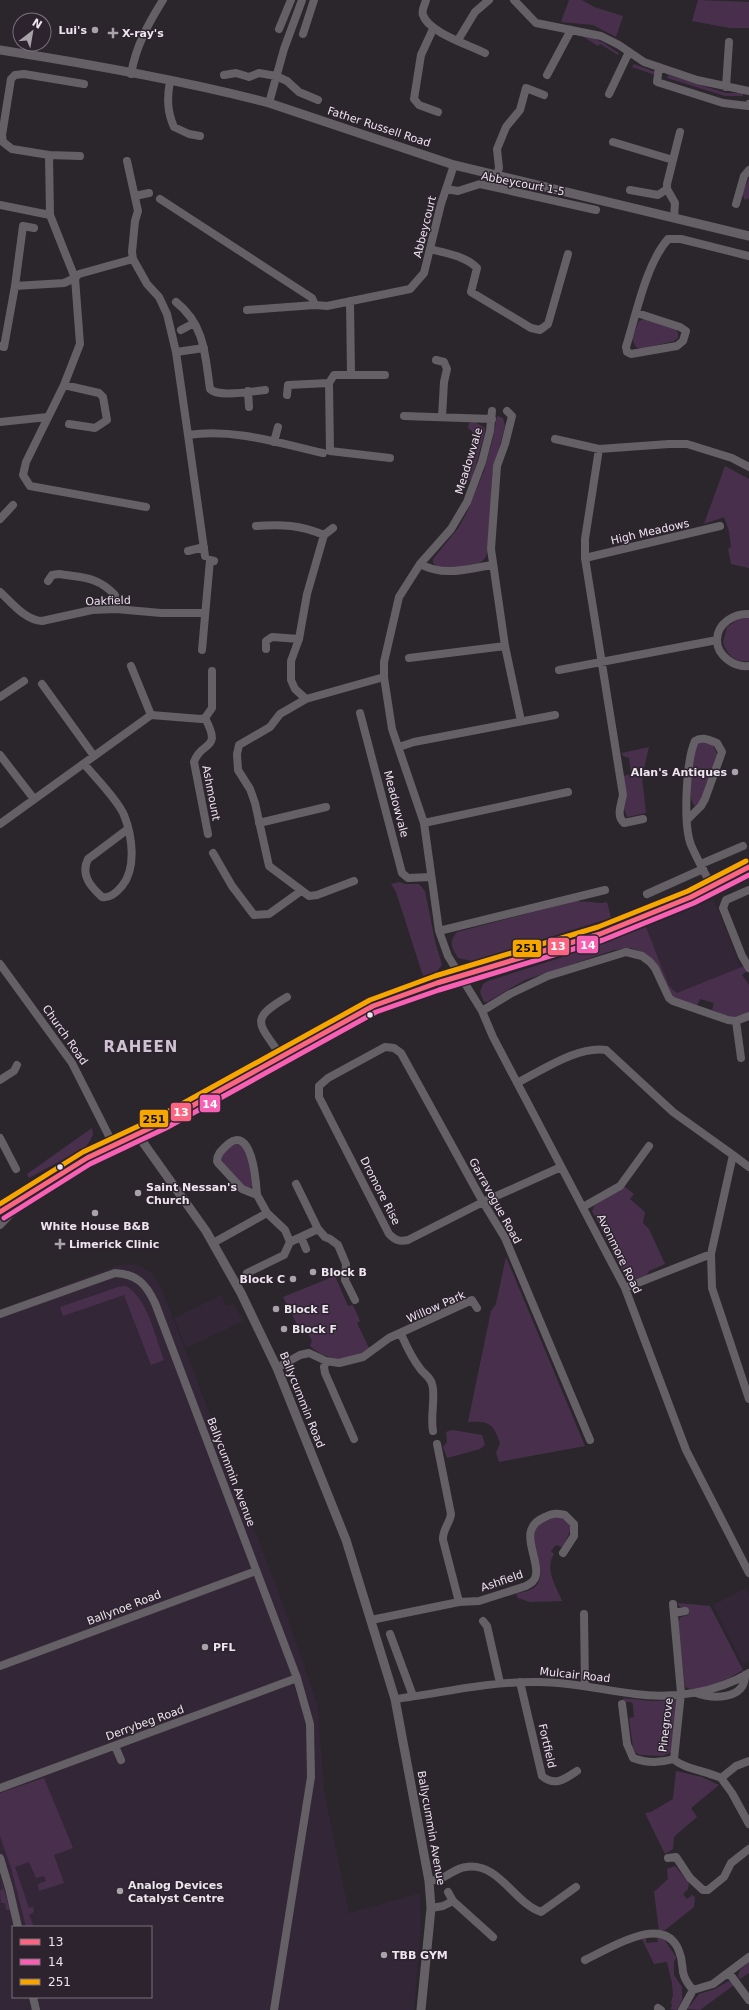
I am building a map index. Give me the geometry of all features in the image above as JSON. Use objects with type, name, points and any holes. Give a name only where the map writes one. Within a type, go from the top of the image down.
[{"type":"main road","points":[[0,1212],[17,1200],[87,1158],[162,1122],[353,1017],[391,998],[600,934],[663,909],[712,887],[749,867]]},
{"type":"main road","points":[[0,1204],[17,1200]]},
{"type":"street","points":[[131,74],[134,56],[142,34],[163,0]]},
{"type":"street","points":[[269,103],[276,76],[302,0]]},
{"type":"street","points":[[303,34],[314,0]]},
{"type":"street","points":[[426,0],[422,11],[423,16],[433,28],[485,53]]},
{"type":"street","points":[[458,40],[474,12],[489,0]]},
{"type":"street","points":[[514,0],[536,23],[601,36],[644,62],[726,87],[749,91]]},
{"type":"street","points":[[279,30],[289,4],[298,12],[309,16]]},
{"type":"street","points":[[433,28],[421,55],[414,99],[419,105],[438,112]]},
{"type":"street","points":[[547,75],[571,30]]},
{"type":"street","points":[[726,87],[729,42]]},
{"type":"street","name":"Father Russell Road","points":[[0,50],[170,81],[269,103],[454,164],[749,236]]},
{"type":"street","points":[[609,94],[629,52]]},
{"type":"street","points":[[659,67],[657,82],[722,103],[748,106],[749,104]]},
{"type":"street","points":[[224,75],[236,73],[249,77],[259,73],[276,76],[287,81],[299,92],[318,100]]},
{"type":"street","points":[[80,156],[49,155],[12,149],[3,142],[2,135],[11,80],[15,75],[24,74],[84,84]]},
{"type":"street","points":[[170,81],[167,103],[169,115],[174,127],[184,132],[200,136]]},
{"type":"street","points":[[497,175],[499,168],[497,149],[506,127],[520,110],[526,88],[544,95]]},
{"type":"street","points":[[674,218],[675,203],[667,189],[680,132]]},
{"type":"street","points":[[613,142],[673,160]]},
{"type":"street","points":[[49,155],[50,215],[75,278],[80,344],[64,385],[26,462],[23,475],[30,486],[146,507]]},
{"type":"street","points":[[127,161],[138,211],[134,229],[132,252],[133,259],[147,284],[159,297],[167,314],[176,352],[205,552],[188,551]]},
{"type":"street","name":"Abbeycourt","points":[[247,310],[315,305],[327,306],[410,289],[424,273],[431,249],[440,204],[454,164]]},
{"type":"street","points":[[736,204],[744,176],[749,170]]},
{"type":"street","name":"Abbeycourt 1-5","points":[[446,189],[458,191],[480,184],[596,210]]},
{"type":"street","points":[[630,190],[658,195],[667,189]]},
{"type":"street","points":[[135,196],[149,193]]},
{"type":"street","points":[[160,199],[312,298],[315,305]]},
{"type":"street","points":[[0,205],[50,215]]},
{"type":"street","points":[[0,346],[4,347],[15,286],[23,226],[34,228]]},
{"type":"street","points":[[637,313],[680,326],[686,331],[683,341],[677,346],[631,354],[627,352],[626,347],[637,313],[659,250],[668,239],[681,239],[749,256]]},
{"type":"street","points":[[431,249],[468,260],[474,264],[477,268],[471,292],[532,328],[540,330],[548,324],[568,254]]},
{"type":"street","points":[[15,286],[64,283],[75,278],[79,274],[133,259]]},
{"type":"street","points":[[176,302],[184,308],[203,338],[210,389],[213,392],[221,394],[265,390]]},
{"type":"street","points":[[350,302],[351,375]]},
{"type":"street","points":[[181,330],[194,323]]},
{"type":"street","points":[[176,352],[204,348]]},
{"type":"street","points":[[436,360],[444,362],[447,370],[444,382],[442,417]]},
{"type":"street","points":[[385,375],[334,375],[329,383],[330,451],[390,458]]},
{"type":"street","points":[[287,395],[288,385],[329,383]]},
{"type":"street","points":[[64,385],[99,393],[102,397],[107,420],[95,428],[69,424]]},
{"type":"street","points":[[248,391],[248,407]]},
{"type":"street","points":[[508,411],[512,416],[505,444],[497,466],[491,549],[492,565],[505,646],[521,721]]},
{"type":"street","name":"Meadowvale","points":[[404,416],[442,417],[492,415],[482,462],[468,502],[451,529],[420,564],[399,597],[384,662],[384,677],[392,729],[424,824],[430,877],[439,932],[448,956],[460,977]]},
{"type":"street","points":[[0,422],[48,417]]},
{"type":"street","points":[[274,442],[278,427]]},
{"type":"street","points":[[188,435],[209,432],[228,432],[324,453]]},
{"type":"street","points":[[555,439],[599,449],[687,444],[726,456],[749,467]]},
{"type":"street","points":[[599,449],[584,539],[585,558],[603,661],[621,784],[622,795],[619,811],[622,821],[628,823],[643,820]]},
{"type":"street","points":[[0,519],[13,505]]},
{"type":"street","points":[[256,526],[281,524],[300,527],[324,535]]},
{"type":"street","name":"High Meadows","points":[[585,558],[720,526]]},
{"type":"street","points":[[306,699],[295,689],[290,672],[291,661],[299,639],[307,594],[324,535],[333,528]]},
{"type":"street","points":[[202,650],[204,613],[210,560],[214,561]]},
{"type":"street","points":[[420,564],[432,570],[445,572],[492,565]]},
{"type":"street","points":[[48,581],[52,575],[59,574],[97,580],[106,585],[115,595],[116,609]]},
{"type":"street","name":"Oakfield","points":[[0,592],[34,621],[42,621],[92,610],[116,609],[161,613],[204,613]]},
{"type":"street","points":[[749,614],[740,613],[728,619],[720,630],[717,640],[721,653],[729,662],[741,667],[749,666]]},
{"type":"street","points":[[266,649],[266,641],[272,637],[299,639]]},
{"type":"street","points":[[559,670],[717,640]]},
{"type":"street","points":[[409,658],[505,646]]},
{"type":"street","points":[[131,666],[151,715]]},
{"type":"street","points":[[0,824],[151,715],[201,719],[205,718],[212,708],[212,671]]},
{"type":"street","points":[[354,881],[317,895],[309,896],[269,866],[250,789],[238,770],[237,754],[239,745],[270,727],[280,714],[306,699],[384,677]]},
{"type":"street","points":[[0,697],[24,681]]},
{"type":"street","points":[[42,684],[94,756]]},
{"type":"street","name":"Meadowvale","points":[[360,713],[402,873],[408,878],[430,877]]},
{"type":"street","points":[[399,747],[414,742],[555,715]]},
{"type":"street","name":"Ashmount","points":[[205,718],[212,730],[212,739],[210,744],[196,755],[194,762],[208,834]]},
{"type":"street","points":[[688,819],[701,806],[705,799],[722,752],[717,743],[707,739],[699,739],[695,741],[689,761],[688,819],[691,845],[712,887]]},
{"type":"street","points":[[0,755],[34,799]]},
{"type":"street","points":[[84,764],[124,814],[128,829],[132,857],[129,873],[122,886],[110,897],[102,897],[93,888],[86,876],[86,864],[88,859],[128,829]]},
{"type":"street","name":"Meadowvale","points":[[424,824],[568,792]]},
{"type":"street","points":[[259,823],[326,807]]},
{"type":"street","points":[[648,894],[743,846]]},
{"type":"street","points":[[213,853],[232,886],[254,915],[269,914],[301,891]]},
{"type":"street","points":[[439,932],[605,890]]},
{"type":"street","points":[[749,890],[726,900],[723,908],[742,956],[749,968]]},
{"type":"street","points":[[482,1011],[510,994],[548,976],[626,952],[642,956],[655,968],[669,998],[736,1021],[749,1016]]},
{"type":"street","name":"Church Road","points":[[0,964],[72,1063],[114,1146]]},
{"type":"street","name":"Avonmore Road","points":[[460,977],[482,1011],[517,1083],[626,1288],[686,1450],[749,1573]]},
{"type":"street","points":[[281,1056],[262,1026],[260,1020],[262,1014],[268,1008],[287,997]]},
{"type":"street","points":[[736,1021],[741,1058]]},
{"type":"street","name":"Dromore Rise","points":[[394,1048],[385,1047],[328,1078],[322,1082],[318,1091],[319,1097],[389,1234],[394,1239],[401,1241],[408,1240],[482,1202],[561,1167]]},
{"type":"street","name":"Garravogue Road","points":[[394,1048],[401,1053],[482,1202],[505,1238],[590,1440]]},
{"type":"street","points":[[517,1083],[581,1051],[595,1049],[606,1050],[673,1112],[749,1167]]},
{"type":"street","points":[[0,1080],[14,1071],[17,1065]]},
{"type":"street","name":"Ballycummin Road","points":[[137,1134],[173,1182],[213,1243],[255,1321],[276,1368],[346,1540],[395,1699]]},
{"type":"street","points":[[0,1138],[16,1169]]},
{"type":"street","points":[[257,1195],[242,1189],[217,1161],[219,1153],[231,1142],[240,1141],[245,1144],[251,1153],[257,1195],[267,1213],[285,1230],[290,1242]]},
{"type":"street","points":[[583,1207],[620,1186],[649,1146]]},
{"type":"street","points":[[733,1155],[711,1254],[712,1288],[749,1399]]},
{"type":"street","points":[[296,1184],[318,1229],[325,1238],[330,1239],[338,1245],[346,1264],[345,1280],[355,1300]]},
{"type":"street","points":[[0,1225],[35,1189]]},
{"type":"street","points":[[213,1243],[267,1213]]},
{"type":"street","points":[[247,1273],[284,1256],[290,1242],[318,1229]]},
{"type":"street","points":[[301,1237],[306,1249]]},
{"type":"street","points":[[626,1288],[711,1254]]},
{"type":"street","name":"Ballycummin Avenue","points":[[0,1314],[107,1275],[124,1274],[137,1278],[149,1290],[155,1303],[297,1678],[310,1724],[310,1777],[274,2010]]},
{"type":"street","name":"Willow Park","points":[[276,1368],[300,1355],[309,1353],[326,1360],[339,1363],[363,1357],[389,1338],[401,1334],[472,1300],[477,1308]]},
{"type":"street","name":"Willow Park","points":[[401,1334],[415,1361],[426,1374],[432,1385],[431,1420],[433,1431]]},
{"type":"street","points":[[326,1360],[324,1367],[325,1373],[354,1439]]},
{"type":"street","points":[[437,1444],[451,1514],[444,1531],[443,1540],[459,1602]]},
{"type":"street","name":"Ashfield","points":[[371,1620],[459,1602],[480,1601],[526,1586],[533,1582],[536,1570],[530,1548],[531,1531],[536,1523],[551,1514],[565,1515],[574,1524],[574,1536],[562,1553]]},
{"type":"street","name":"Ballynoe Road","points":[[0,1666],[256,1571]]},
{"type":"street","points":[[673,1604],[681,1694]]},
{"type":"street","points":[[674,1613],[685,1611]]},
{"type":"street","points":[[584,1614],[585,1686]]},
{"type":"street","points":[[483,1621],[487,1626],[500,1683]]},
{"type":"street","points":[[390,1634],[413,1696]]},
{"type":"street","name":"Mulcair Road","points":[[395,1699],[500,1683],[520,1682],[557,1683],[636,1694],[696,1693],[722,1686],[747,1674]]},
{"type":"street","name":"Derrybeg Road","points":[[0,1788],[297,1678]]},
{"type":"street","name":"Fortfield","points":[[520,1682],[542,1776],[551,1782],[559,1782],[577,1772]]},
{"type":"street","name":"Pinegrove","points":[[674,1759],[681,1694]]},
{"type":"street","name":"Ballycummin Avenue","points":[[395,1699],[429,1881],[430,1908],[421,2010]]},
{"type":"street","points":[[622,1704],[627,1744],[633,1758],[639,1761],[658,1762],[674,1759],[682,1766],[699,1769],[721,1778],[732,1793],[749,1824]]},
{"type":"street","points":[[115,1746],[121,1760]]},
{"type":"street","points":[[721,1778],[736,1766],[749,1761]]},
{"type":"street","points":[[668,1858],[676,1857],[690,1878],[699,1888],[704,1890],[724,1877],[731,1863],[749,1848]]},
{"type":"street","points":[[0,1858],[18,1926]]},
{"type":"street","points":[[429,1881],[443,1878],[454,1870],[474,1866],[484,1869],[498,1877],[532,1908],[541,1912],[576,1887]]},
{"type":"street","points":[[448,1892],[453,1901],[493,1937]]},
{"type":"street","points":[[430,1908],[443,1906],[453,1901]]},
{"type":"street","points":[[585,1960],[644,1934],[661,1933],[668,1936],[678,1948],[682,1974],[693,1990]]},
{"type":"street","points":[[682,2010],[693,1990],[713,1984],[749,1957]]},
{"type":"street","points":[[729,1973],[749,2000]]},
{"type":"street","points":[[33,1998],[36,2010]]},
{"type":"shaded area","points":[[569,0],[582,0],[594,7],[623,16],[616,37],[593,25],[561,22]]},
{"type":"shaded area","points":[[698,0],[749,2],[749,28],[730,28],[692,21]]},
{"type":"shaded area","points":[[582,36],[597,39],[619,53],[618,55],[600,44],[598,46]]},
{"type":"shaded area","points":[[634,64],[655,72],[655,75],[632,67]]},
{"type":"shaded area","points":[[668,75],[726,93],[743,93],[743,96],[725,96],[667,78]]},
{"type":"shaded area","points":[[749,178],[749,198],[745,200],[742,194]]},
{"type":"shaded area","points":[[644,319],[675,329],[678,332],[678,338],[674,341],[641,349],[636,347],[632,339],[639,321]]},
{"type":"shaded area","points":[[497,416],[503,418],[505,426],[492,474],[491,512],[487,554],[479,563],[467,567],[440,568],[433,563],[433,559],[459,527],[467,512],[484,471]]},
{"type":"shaded area","points":[[475,422],[485,428],[485,432],[472,479],[466,481],[463,478],[475,439],[474,433],[468,428],[469,423]]},
{"type":"shaded area","points":[[725,466],[749,479],[749,568],[731,564],[728,549],[731,547],[729,531],[724,517],[704,524]]},
{"type":"shaded area","points":[[740,618],[749,618],[749,661],[740,661],[732,657],[724,647],[723,642],[727,627]]},
{"type":"shaded area","points":[[703,742],[713,745],[717,754],[701,800],[695,806],[692,801],[690,786],[692,766],[698,744]]},
{"type":"shaded area","points":[[649,747],[642,777],[646,813],[627,817],[623,806],[627,795],[623,776],[631,774],[629,758],[623,756],[622,753]]},
{"type":"shaded area","points":[[399,882],[405,884],[419,884],[425,891],[435,941],[442,965],[437,971],[423,976],[396,892],[391,884]]},
{"type":"shaded area","points":[[714,899],[741,968],[678,993],[669,986],[646,927]]},
{"type":"shaded area","points":[[579,900],[580,902],[607,902],[611,918],[472,961],[458,958],[453,948],[452,942],[457,932]]},
{"type":"shaded area","points":[[646,927],[669,986],[677,993],[744,966],[747,971],[742,975],[749,985],[749,1012],[745,1015],[736,1017],[712,1010],[714,1003],[700,999],[697,1006],[674,998],[661,971],[653,960],[643,953],[631,948],[614,950],[525,980],[487,1002],[484,1002],[480,992],[483,984],[488,981],[557,959]]},
{"type":"shaded area","points":[[92,1128],[93,1135],[86,1147],[29,1178],[27,1174]]},
{"type":"shaded area","points":[[237,1144],[241,1145],[248,1155],[253,1185],[250,1188],[246,1188],[221,1161],[220,1157],[230,1147]]},
{"type":"shaded area","points":[[624,1186],[634,1194],[630,1199],[645,1212],[643,1223],[649,1229],[665,1264],[649,1271],[646,1276],[634,1279],[626,1276],[623,1272],[592,1211],[594,1206]]},
{"type":"shaded area","points":[[506,1257],[585,1446],[499,1462],[496,1453],[500,1443],[492,1427],[486,1423],[468,1422],[491,1311],[496,1304]]},
{"type":"shaded area","points":[[136,1264],[152,1273],[161,1287],[283,1604],[318,1707],[324,1791],[349,1913],[420,1893],[421,1926],[414,2010],[0,2010],[0,1310],[118,1265]]},
{"type":"shaded area","points":[[335,1276],[348,1306],[353,1305],[360,1321],[357,1323],[369,1348],[354,1356],[339,1359],[324,1355],[310,1346],[312,1341],[306,1329],[301,1332],[283,1297]]},
{"type":"shaded area","points":[[126,1286],[134,1292],[145,1309],[164,1360],[151,1365],[124,1295],[63,1316],[60,1307],[118,1287]]},
{"type":"shaded area","points":[[221,1295],[226,1306],[234,1304],[243,1321],[186,1348],[174,1318]]},
{"type":"shaded area","points":[[452,1430],[482,1435],[485,1445],[480,1449],[447,1458],[443,1447],[447,1442],[446,1432]]},
{"type":"shaded area","points":[[555,1517],[562,1518],[567,1521],[570,1528],[568,1537],[562,1547],[556,1545],[551,1551],[554,1554],[550,1566],[552,1578],[562,1601],[530,1602],[518,1598],[516,1594],[534,1588],[540,1578],[540,1569],[534,1539],[535,1530],[542,1522]]},
{"type":"shaded area","points":[[746,1588],[749,1594],[749,1661],[743,1665],[713,1605]]},
{"type":"shaded area","points":[[677,1603],[710,1606],[743,1670],[707,1688],[692,1689],[685,1687],[678,1622],[681,1617],[688,1615],[688,1608],[680,1607]]},
{"type":"shaded area","points":[[623,1698],[651,1701],[677,1700],[671,1752],[663,1756],[641,1755],[636,1753],[633,1748],[629,1718],[634,1717],[633,1705],[631,1702],[623,1702]]},
{"type":"shaded area","points":[[676,1771],[702,1777],[719,1785],[691,1808],[697,1817],[674,1837],[673,1849],[665,1854],[645,1813],[651,1812],[673,1799]]},
{"type":"shaded area","points":[[44,1778],[73,1848],[54,1855],[64,1883],[39,1891],[38,1884],[46,1881],[44,1876],[36,1878],[29,1862],[15,1867],[29,1908],[33,1906],[34,1912],[29,1915],[34,1926],[26,1926],[11,1868],[0,1836],[0,1793]]},
{"type":"shaded area","points":[[675,1866],[689,1883],[688,1889],[683,1894],[687,1899],[692,1895],[695,1897],[694,1907],[665,1930],[659,1930],[654,1892],[668,1879],[667,1869]]},
{"type":"shaded area","points":[[0,1877],[10,1910],[6,1910],[5,1903],[1,1903],[0,1891],[3,1889]]},
{"type":"shaded area","points":[[657,1938],[664,1939],[676,1957],[674,1962],[674,1975],[682,1987],[682,2000],[677,2010],[670,2009],[672,2006],[671,2002],[673,1995],[667,1962],[654,1964],[642,1939],[646,1939],[646,1943],[658,1942]]},
{"type":"shaded area","points":[[749,1962],[749,1973],[740,1979],[738,1976],[740,1970]]},
{"type":"shaded area","points":[[729,1981],[734,1985],[700,2010],[688,2009],[688,2005],[690,2006],[699,1994],[715,1989]]},
{"type":"transit line","name":"251","points":[[0,1204],[83,1152],[160,1116],[370,1000],[435,976],[598,927],[688,891],[746,861]]},
{"type":"transit line","name":"13","points":[[0,1212],[87,1158],[163,1122],[373,1006],[437,983],[600,934],[691,897],[749,867]]},
{"type":"transit line","name":"14","points":[[4,1218],[90,1164],[166,1128],[376,1012],[439,990],[603,940],[694,903],[749,875]]},
{"type":"place","name":"Lui's","points":[[95,30]]},
{"type":"place","name":"X-ray's","points":[[113,33]]},
{"type":"place","name":"Alan's Antiques","points":[[735,772]]},
{"type":"place","name":"Saint Nessan's Church","points":[[138,1193]]},
{"type":"place","name":"White House B&B","points":[[95,1213]]},
{"type":"place","name":"Limerick Clinic","points":[[60,1244]]},
{"type":"place","name":"Block B","points":[[313,1272]]},
{"type":"place","name":"Block C","points":[[293,1279]]},
{"type":"place","name":"Block E","points":[[276,1309]]},
{"type":"place","name":"Block F","points":[[284,1329]]},
{"type":"place","name":"PFL","points":[[205,1647]]},
{"type":"place","name":"Analog Devices Catalyst Centre","points":[[120,1891]]},
{"type":"place","name":"TBB GYM","points":[[384,1955]]},
{"type":"district","name":"RAHEEN","points":[[141,1047]]}]
